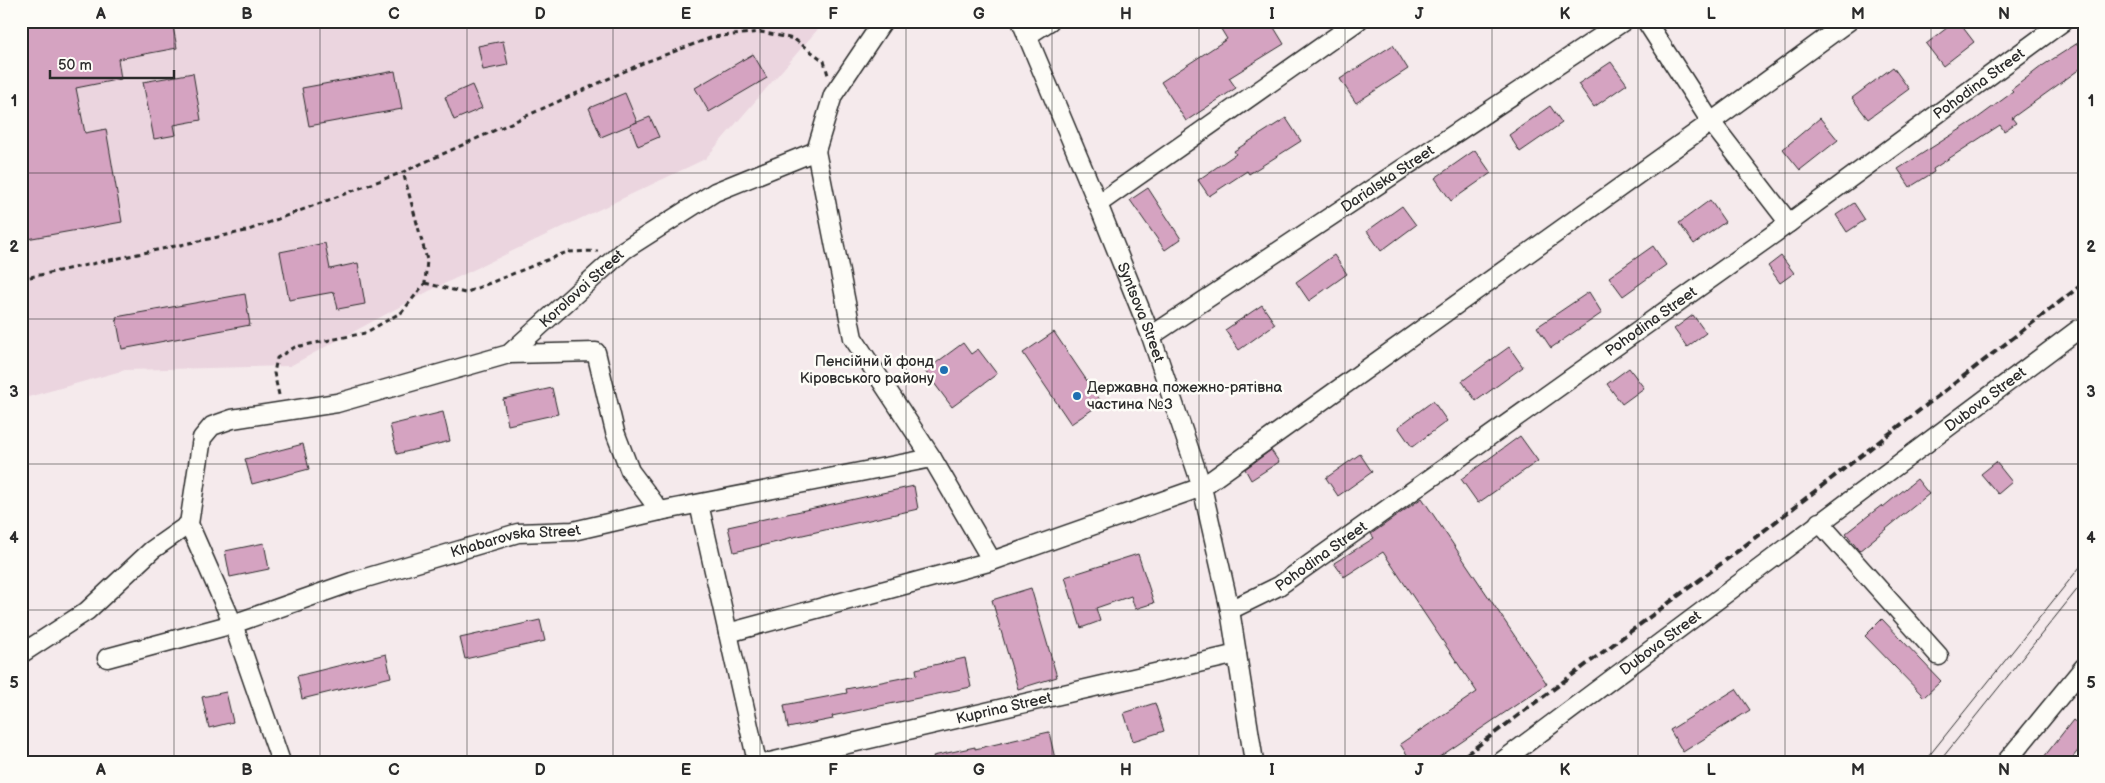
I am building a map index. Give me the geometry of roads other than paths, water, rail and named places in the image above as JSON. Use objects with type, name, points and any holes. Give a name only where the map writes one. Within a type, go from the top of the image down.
[{"type":"street","points":[[883,21],[833,95],[816,151],[853,338],[932,458],[992,561]]},
{"type":"street","points":[[1024,29],[1050,21]]},
{"type":"street","points":[[1098,204],[1358,21]]},
{"type":"street","name":"Darialska Street","points":[[1151,336],[1624,21]]},
{"type":"street","points":[[1646,21],[1711,122],[1789,223]]},
{"type":"street","points":[[728,633],[992,561],[1202,487],[1849,21]]},
{"type":"street","name":"Pohodina Street","points":[[1230,610],[1279,586],[1789,223],[2064,21]]},
{"type":"street","name":"Syntsova Street","points":[[1024,29],[1151,336],[1202,487],[1230,610],[1254,762]]},
{"type":"street","name":"Korolovoi Street","points":[[189,524],[202,438],[212,426],[232,419],[337,403],[509,354],[624,250],[715,192],[816,151]]},
{"type":"street","name":"Dubova Street","points":[[1501,762],[1819,522],[2079,330]]},
{"type":"street","points":[[509,354],[596,352],[615,432],[630,471],[660,511]]},
{"type":"street","name":"Khabarovska Street","points":[[107,658],[233,624],[352,582],[518,533],[572,531],[660,511],[932,458]]},
{"type":"street","points":[[699,504],[757,762]]},
{"type":"street","points":[[1819,522],[1939,656]]},
{"type":"street","points":[[21,654],[87,611],[152,550],[189,524],[233,624],[281,762]]},
{"type":"street","name":"Kuprina Street","points":[[770,762],[1238,654]]},
{"type":"street","points":[[2006,762],[2084,667]]},
{"type":"tram line","points":[[1924,762],[2084,562]]},
{"type":"tram line","points":[[1939,762],[2084,581]]},
{"type":"railway","points":[[1456,762],[1730,557],[2084,283]]},
{"type":"place","name":"Пенсійни й фонд Кіровського району","points":[[944,370]]},
{"type":"place","name":"Державна пожежно-рятівна частина №3","points":[[1077,396]]}]
